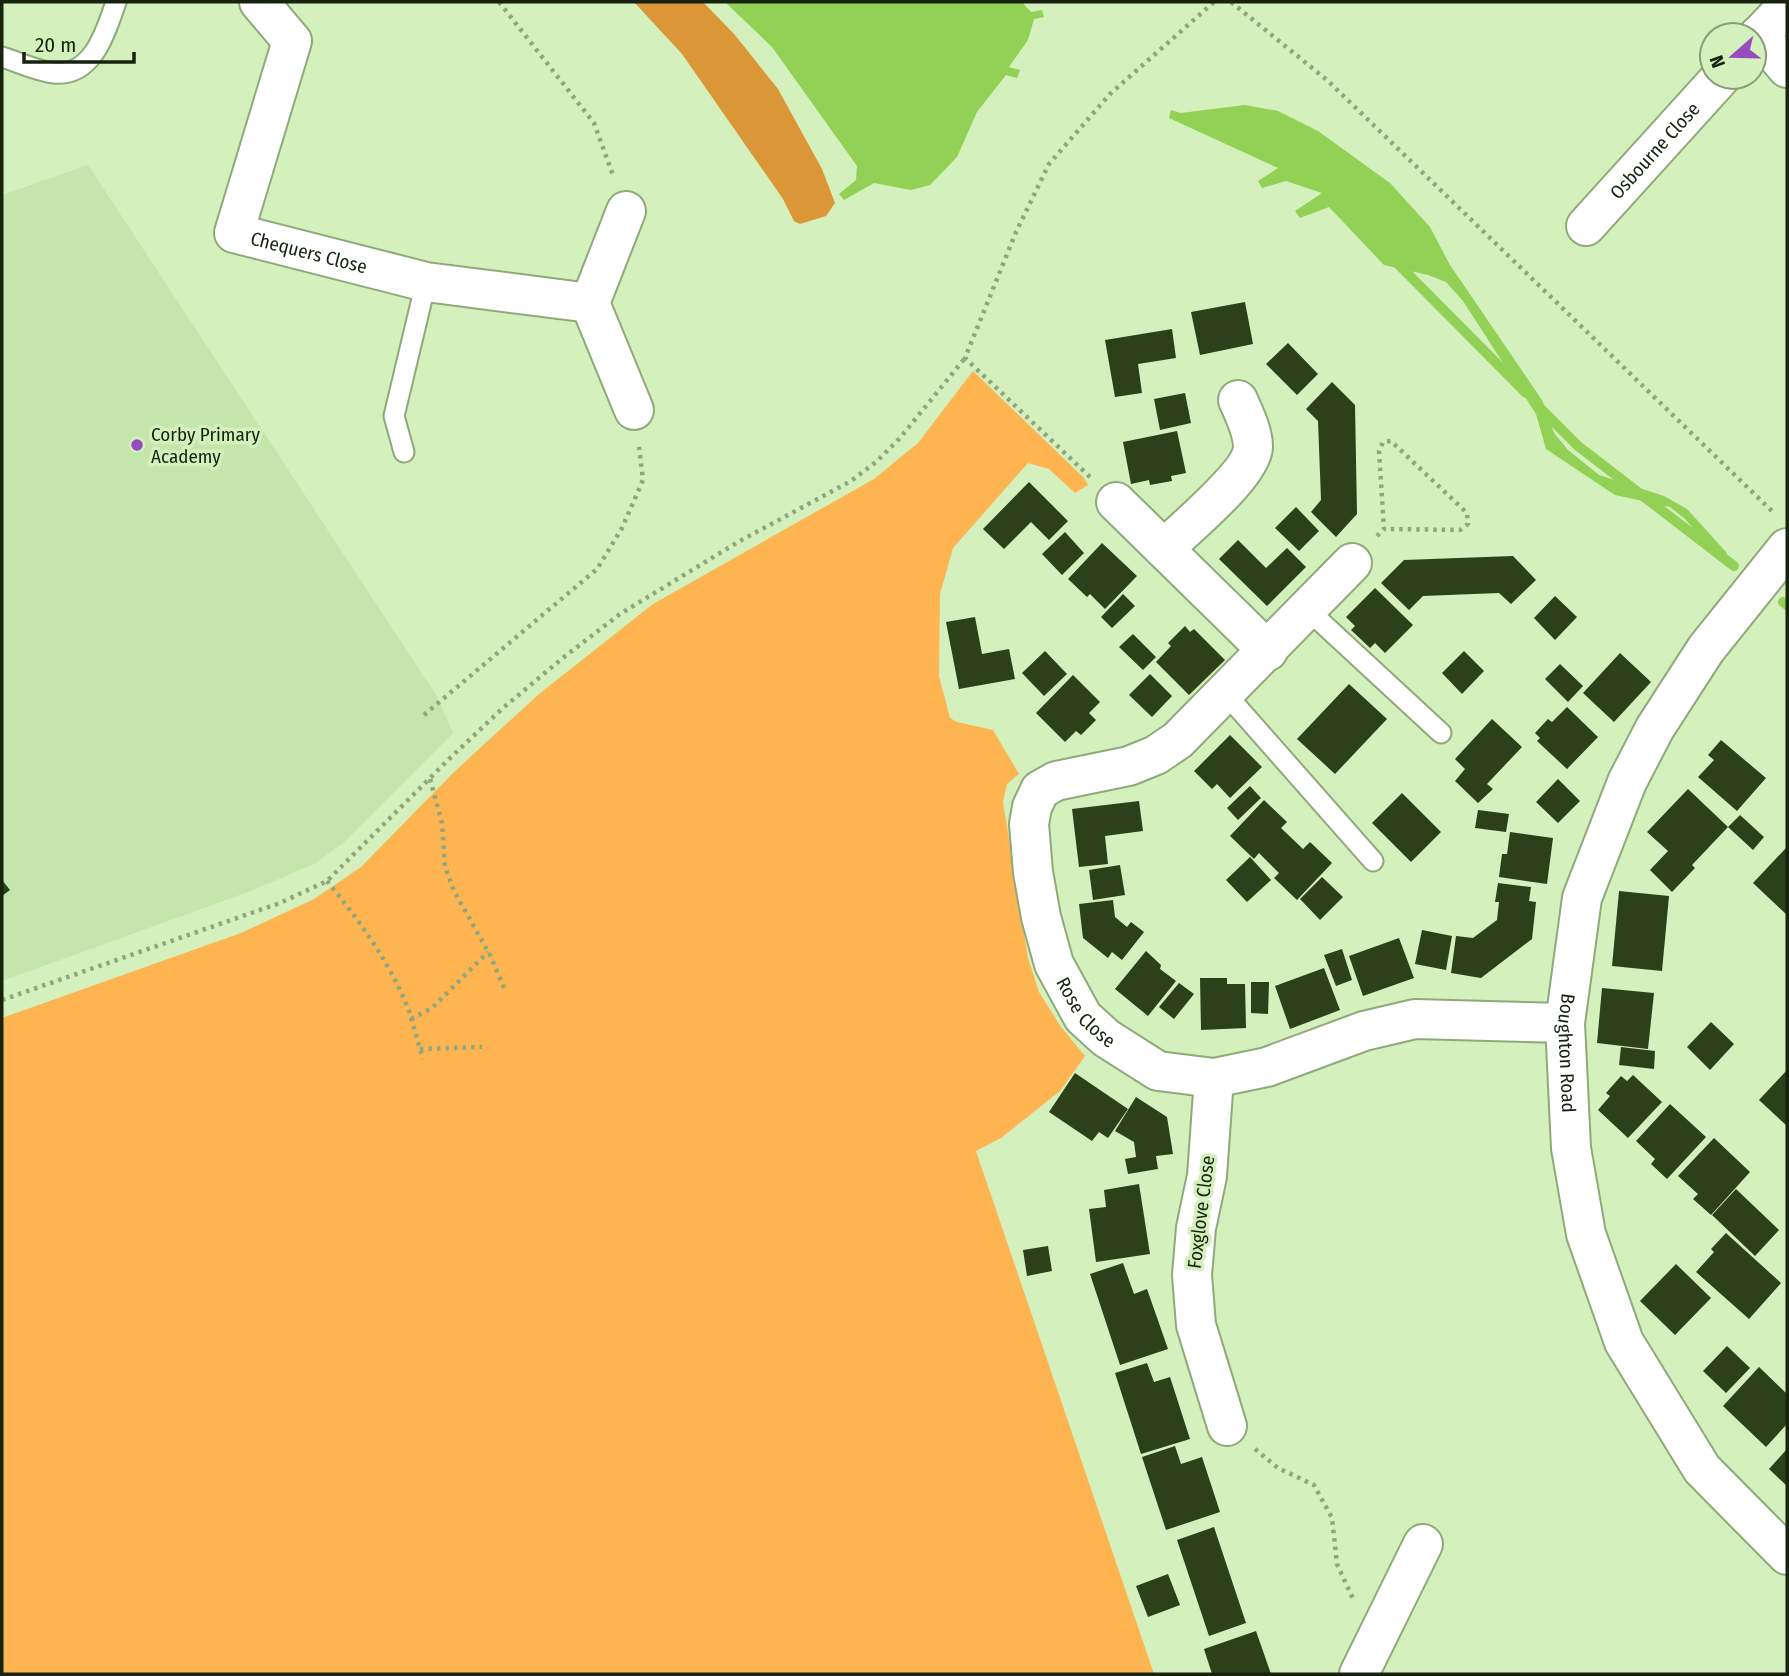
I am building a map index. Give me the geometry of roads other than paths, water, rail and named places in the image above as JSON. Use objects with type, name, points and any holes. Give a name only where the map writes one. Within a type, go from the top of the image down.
[{"type":"street","name":"Chequers Close","points":[[259,2],[292,41],[234,233],[426,282],[590,303]]},
{"type":"street","points":[[1768,26],[1787,6]]},
{"type":"street","points":[[1768,49],[1787,68]]},
{"type":"street","name":"Osbourne Close","points":[[1586,226],[1708,91]]},
{"type":"street","points":[[626,211],[590,303],[634,410]]},
{"type":"street","points":[[1164,549],[1241,475],[1253,448],[1247,420],[1238,400]]},
{"type":"street","points":[[1116,502],[1268,651]]},
{"type":"street","name":"Boughton Road","points":[[1782,532],[1655,729],[1627,782],[1583,898],[1565,1023],[1571,1148],[1587,1234],[1624,1342],[1702,1469],[1787,1555]]},
{"type":"street","name":"Rose Close","points":[[1352,564],[1178,740],[1156,755],[1129,766],[1056,781],[1040,790],[1032,807],[1029,824],[1035,883],[1054,964],[1083,1017],[1106,1038],[1158,1071],[1213,1077],[1267,1067],[1364,1031],[1415,1019],[1565,1023]]},
{"type":"street","name":"Foxglove Close","points":[[1213,1077],[1207,1176],[1196,1228],[1192,1275],[1196,1325],[1227,1426]]},
{"type":"street","points":[[1359,1674],[1423,1544]]},
{"type":"lane","points":[[2,57],[53,73],[72,72],[86,63],[102,42],[116,2]]},
{"type":"lane","points":[[404,452],[394,416],[426,282]]},
{"type":"lane","points":[[1308,610],[1441,733]]},
{"type":"lane","points":[[1225,693],[1373,861]]},
{"type":"waterway","points":[[1394,260],[1526,393]]},
{"type":"waterway","points":[[1537,405],[1578,446],[1734,566]]},
{"type":"waterway","points":[[1783,602],[1787,605]]},
{"type":"place","name":"Corby Primary Academy","points":[[137,445]]}]
